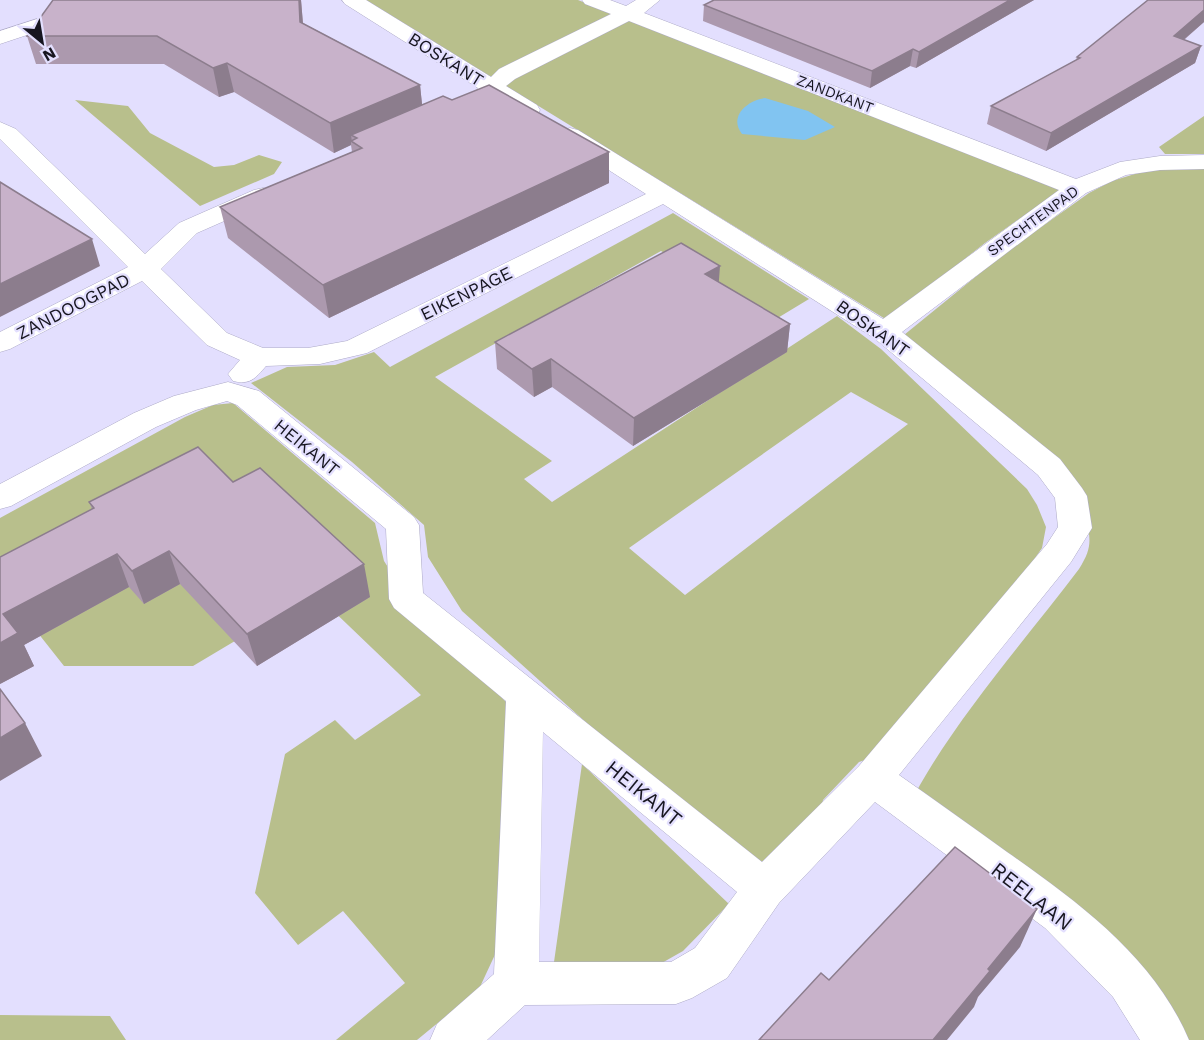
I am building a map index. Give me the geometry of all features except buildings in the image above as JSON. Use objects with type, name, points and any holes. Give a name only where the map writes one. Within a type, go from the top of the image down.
[{"type":"street","name":"BOSKANT","points":[[352,0],[884,332],[1049,467],[1071,496],[1075,528],[1059,553],[873,778]]},
{"type":"street","name":"ZANDKANT","points":[[592,0],[1077,188]]},
{"type":"street","points":[[454,111],[475,102],[507,74],[628,14],[650,0]]},
{"type":"street","points":[[0,38],[93,6]]},
{"type":"street","points":[[0,129],[8,134],[217,339],[258,357],[228,391],[185,403],[145,420],[0,498]]},
{"type":"street","name":"SPECHTENPAD","points":[[884,332],[1077,188],[1120,169],[1160,163],[1204,162]]},
{"type":"street","name":"ZANDOOGPAD","points":[[0,343],[146,268],[188,228],[284,186]]},
{"type":"street","name":"EIKENPAGE","points":[[258,357],[296,359],[331,356],[357,347],[665,194]]},
{"type":"street","name":"HEIKANT","points":[[228,391],[248,398],[402,525],[406,600],[764,889]]},
{"type":"street","points":[[516,984],[525,696]]},
{"type":"street","points":[[453,1040],[516,984],[676,983],[711,963],[764,889],[873,778]]},
{"type":"street","name":"REELAAN","points":[[873,778],[1060,914],[1129,982],[1166,1040]]},
{"type":"green space","points":[[366,0],[578,0],[1062,189],[985,243],[887,320]]},
{"type":"green space","points":[[75,100],[128,106],[150,133],[214,167],[234,165],[259,155],[282,162],[274,174],[200,206]]},
{"type":"green space","points":[[1204,116],[1204,154],[1165,154],[1159,147]]},
{"type":"green space","points":[[1174,165],[1204,165],[1204,1040],[1173,1040],[909,805],[926,774],[967,713],[1079,569],[1088,550],[1089,538],[1086,517],[904,335],[1006,252],[1089,193],[1112,181]]},
{"type":"green space","points":[[673,213],[809,299],[776,319],[661,251],[435,377],[552,461],[524,479],[552,502],[837,316],[881,349],[1027,489],[1046,527],[1042,548],[1011,593],[877,756],[859,762],[823,800],[820,815],[756,875],[462,611],[428,557],[424,525],[352,462],[251,383],[287,367],[335,365],[374,352],[390,367]],"holes":[[[851,392],[908,424],[685,595],[629,548]]]},
{"type":"green space","points":[[233,403],[375,523],[384,561],[417,612],[514,710],[499,946],[479,989],[417,1040],[336,1040],[405,983],[343,911],[298,945],[255,893],[285,754],[335,720],[355,740],[421,695],[300,579],[250,632],[193,666],[64,666],[0,585],[0,518],[185,417],[213,405]]},
{"type":"green space","points":[[582,764],[729,904],[683,951],[653,968],[554,962]]},
{"type":"green space","points":[[0,1015],[110,1016],[126,1040],[0,1040]]},
{"type":"water","points":[[765,98],[808,111],[835,127],[805,140],[742,134],[737,121],[742,110],[752,102]]}]
